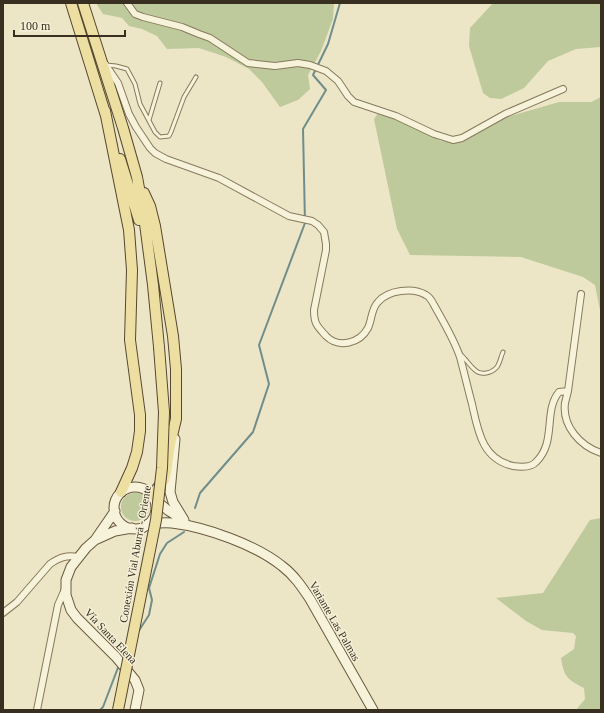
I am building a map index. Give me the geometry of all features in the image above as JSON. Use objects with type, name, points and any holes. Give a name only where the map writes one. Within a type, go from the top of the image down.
[{"type":"main road","points":[[71,3],[138,215],[149,257]]},
{"type":"main road","points":[[83,3],[103,62],[137,177],[149,257]]},
{"type":"main road","points":[[105,111],[129,230],[132,270],[129,321],[130,340],[140,416],[140,431],[137,452],[132,468],[115,503],[115,511],[117,518],[122,524],[132,528],[140,528],[148,524],[154,517],[155,512],[153,497],[147,490],[140,487],[127,488],[121,492]]},
{"type":"main road","points":[[137,177],[150,206],[155,226],[174,336],[176,369],[176,419],[170,492],[173,502],[184,520]]},
{"type":"main road","name":"Conexión Vial Aburrá - Oriente","points":[[118,710],[156,520],[162,468],[164,412],[159,347],[149,257]]},
{"type":"main road","points":[[153,497],[164,480],[176,419]]},
{"type":"main road","name":"Variante Las Palmas","points":[[153,497],[169,511],[184,520],[199,528],[241,543],[265,554],[284,567],[300,584],[310,599],[373,710]]},
{"type":"main road","name":"Vía Santa Elena","points":[[115,511],[111,519],[95,540],[70,567],[66,595],[71,610],[116,657],[138,684],[135,710]]},
{"type":"main road","name":"Variante Las Palmas","points":[[148,524],[171,523],[199,528]]},
{"type":"main road","name":"Vía Santa Elena","points":[[95,540],[116,531],[132,528]]},
{"type":"street","points":[[127,3],[135,14],[182,27],[210,38],[248,63],[264,66],[298,63],[326,71],[338,81],[354,102],[396,116],[434,134],[453,140],[462,138],[505,114],[563,89]]},
{"type":"street","points":[[103,62],[118,83],[129,114],[136,127],[150,148],[160,156],[219,178],[285,214],[302,220],[312,221],[324,232],[326,244],[314,317],[316,325],[329,339],[341,344],[348,343],[361,337],[368,328],[374,306],[379,301],[393,293],[414,291],[426,295],[433,302],[458,353],[472,404],[476,430],[487,450],[494,457],[507,464],[518,467],[535,464],[544,454],[549,436],[553,401],[559,392],[568,391]]},
{"type":"street","points":[[581,294],[565,404],[566,417],[571,430],[581,443],[601,453]]},
{"type":"street","points":[[3,612],[17,602],[50,564],[64,556],[78,557]]},
{"type":"street","points":[[38,710],[58,605],[66,588]]},
{"type":"lane","points":[[103,62],[125,68],[129,72],[135,84],[140,104],[158,135],[163,137],[169,136],[184,97],[196,77]]},
{"type":"lane","points":[[149,120],[160,83]]},
{"type":"lane","points":[[458,353],[465,358],[475,371],[483,374],[493,370],[497,366],[503,352]]},
{"type":"green space","points":[[96,3],[334,3],[333,19],[321,51],[308,75],[310,89],[298,100],[280,107],[262,82],[249,69],[226,57],[199,48],[167,49],[157,36],[142,29],[129,26],[122,18],[103,14]]},
{"type":"green space","points":[[493,3],[601,3],[601,47],[576,49],[548,61],[524,88],[501,99],[490,98],[483,93],[469,46],[470,28]]},
{"type":"green space","points":[[601,97],[601,311],[595,285],[583,277],[521,257],[410,255],[397,229],[374,119],[378,113],[387,115],[441,141],[455,143],[464,140],[507,117],[559,102],[591,102]]},
{"type":"green space","points":[[135,493],[145,497],[149,507],[145,517],[135,521],[125,517],[121,507],[125,497]]},
{"type":"green space","points":[[601,518],[601,710],[576,710],[585,699],[584,688],[567,677],[563,669],[561,658],[574,649],[576,636],[573,633],[542,630],[526,621],[496,598],[543,593],[590,520]]},
{"type":"waterway","points":[[195,508],[200,493],[253,432],[269,384],[259,345],[305,223],[303,129],[326,90],[313,75],[328,44],[340,3]]},
{"type":"waterway","points":[[138,632],[149,615],[152,600],[149,588],[160,554],[167,543],[184,532]]},
{"type":"waterway","points":[[100,710],[103,707],[119,665]]}]
